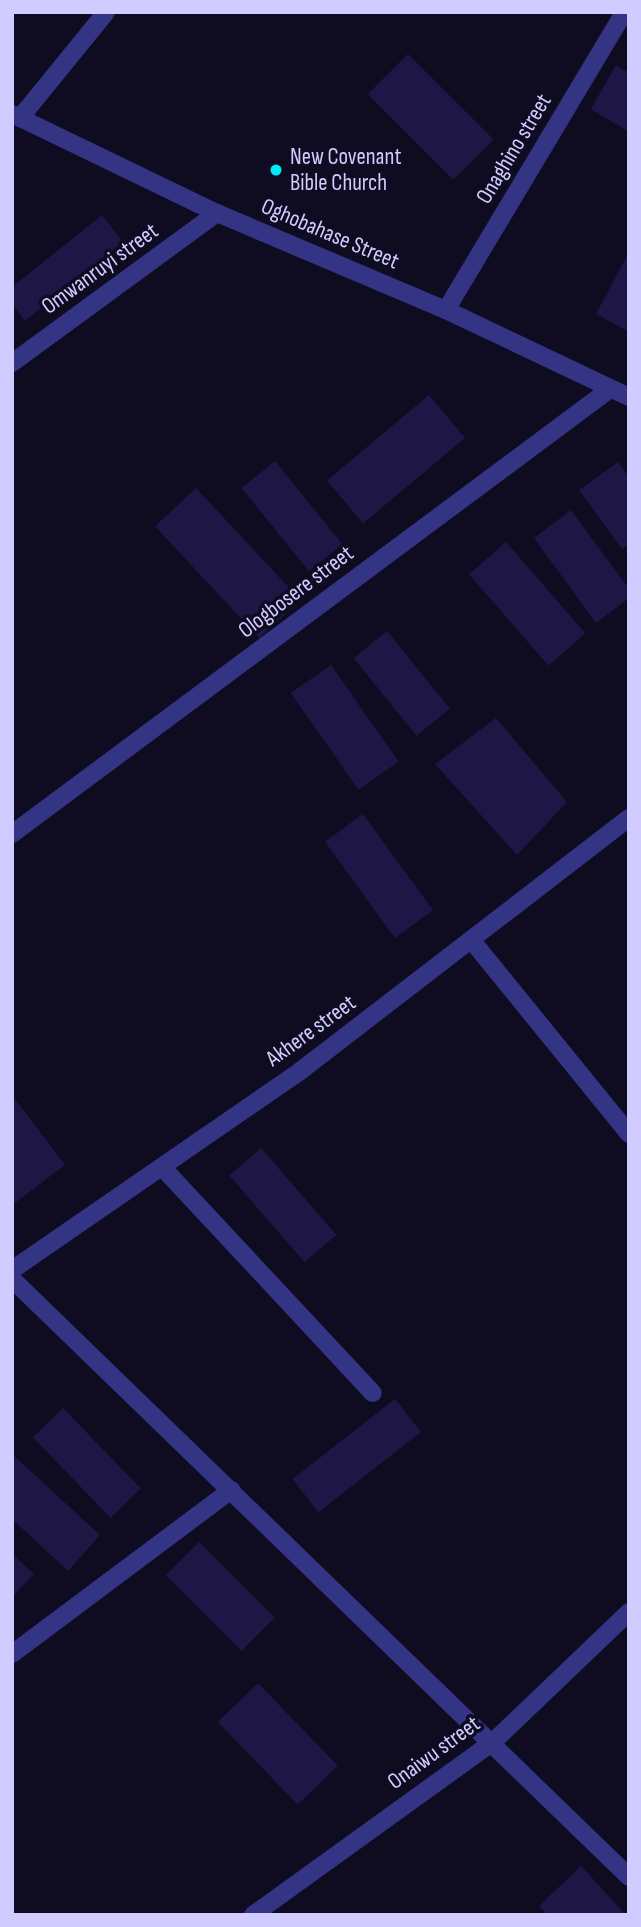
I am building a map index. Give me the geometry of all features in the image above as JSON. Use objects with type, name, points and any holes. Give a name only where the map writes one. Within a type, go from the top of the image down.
[{"type":"street","points":[[16,116],[106,12]]},
{"type":"street","name":"Onaghino street","points":[[446,310],[624,12]]},
{"type":"street","name":"Oghobahase Street","points":[[16,116],[217,213],[446,310],[629,397]]},
{"type":"street","name":"Omwanruyi street","points":[[12,363],[217,213]]},
{"type":"street","name":"Ologbosere street","points":[[12,835],[610,389]]},
{"type":"street","name":"Akhere street","points":[[12,1270],[162,1167],[473,942],[629,818]]},
{"type":"street","points":[[473,942],[629,1134]]},
{"type":"street","points":[[162,1167],[373,1393]]},
{"type":"street","points":[[12,1279],[493,1742],[629,1877]]},
{"type":"street","points":[[12,1654],[231,1490]]},
{"type":"street","name":"Onaiwu street","points":[[253,1915],[493,1742],[629,1612]]},
{"type":"building","points":[[408,54],[494,140],[453,180],[368,94]]},
{"type":"building","points":[[616,65],[629,73],[629,132],[591,109]]},
{"type":"building","points":[[102,215],[123,242],[25,321],[12,304],[12,287]]},
{"type":"building","points":[[629,252],[629,332],[596,314]]},
{"type":"building","points":[[429,395],[465,438],[363,523],[327,480]]},
{"type":"building","points":[[275,461],[342,544],[309,571],[242,488]]},
{"type":"building","points":[[618,462],[629,478],[629,544],[622,549],[579,490]]},
{"type":"building","points":[[196,488],[300,600],[259,638],[155,526]]},
{"type":"building","points":[[571,510],[629,589],[629,598],[596,623],[534,538]]},
{"type":"building","points":[[506,542],[585,633],[548,665],[469,574]]},
{"type":"building","points":[[387,631],[450,709],[417,736],[354,658]]},
{"type":"building","points":[[331,665],[399,762],[359,790],[291,693]]},
{"type":"building","points":[[496,718],[567,802],[517,855],[435,764]]},
{"type":"building","points":[[363,814],[433,910],[395,938],[325,842]]},
{"type":"building","points":[[12,1095],[65,1165],[12,1205]]},
{"type":"building","points":[[261,1148],[336,1235],[305,1262],[229,1176]]},
{"type":"building","points":[[395,1399],[421,1432],[318,1512],[293,1479]]},
{"type":"building","points":[[63,1408],[141,1489],[111,1518],[33,1437]]},
{"type":"building","points":[[12,1454],[100,1535],[68,1571],[12,1519]]},
{"type":"building","points":[[199,1542],[275,1618],[241,1651],[166,1575]]},
{"type":"building","points":[[12,1554],[34,1574],[12,1597]]},
{"type":"building","points":[[258,1683],[338,1766],[298,1805],[218,1722]]},
{"type":"building","points":[[581,1866],[626,1915],[548,1915],[539,1906]]},
{"type":"place","name":"New Covenant Bible Church","points":[[276,170]]}]
